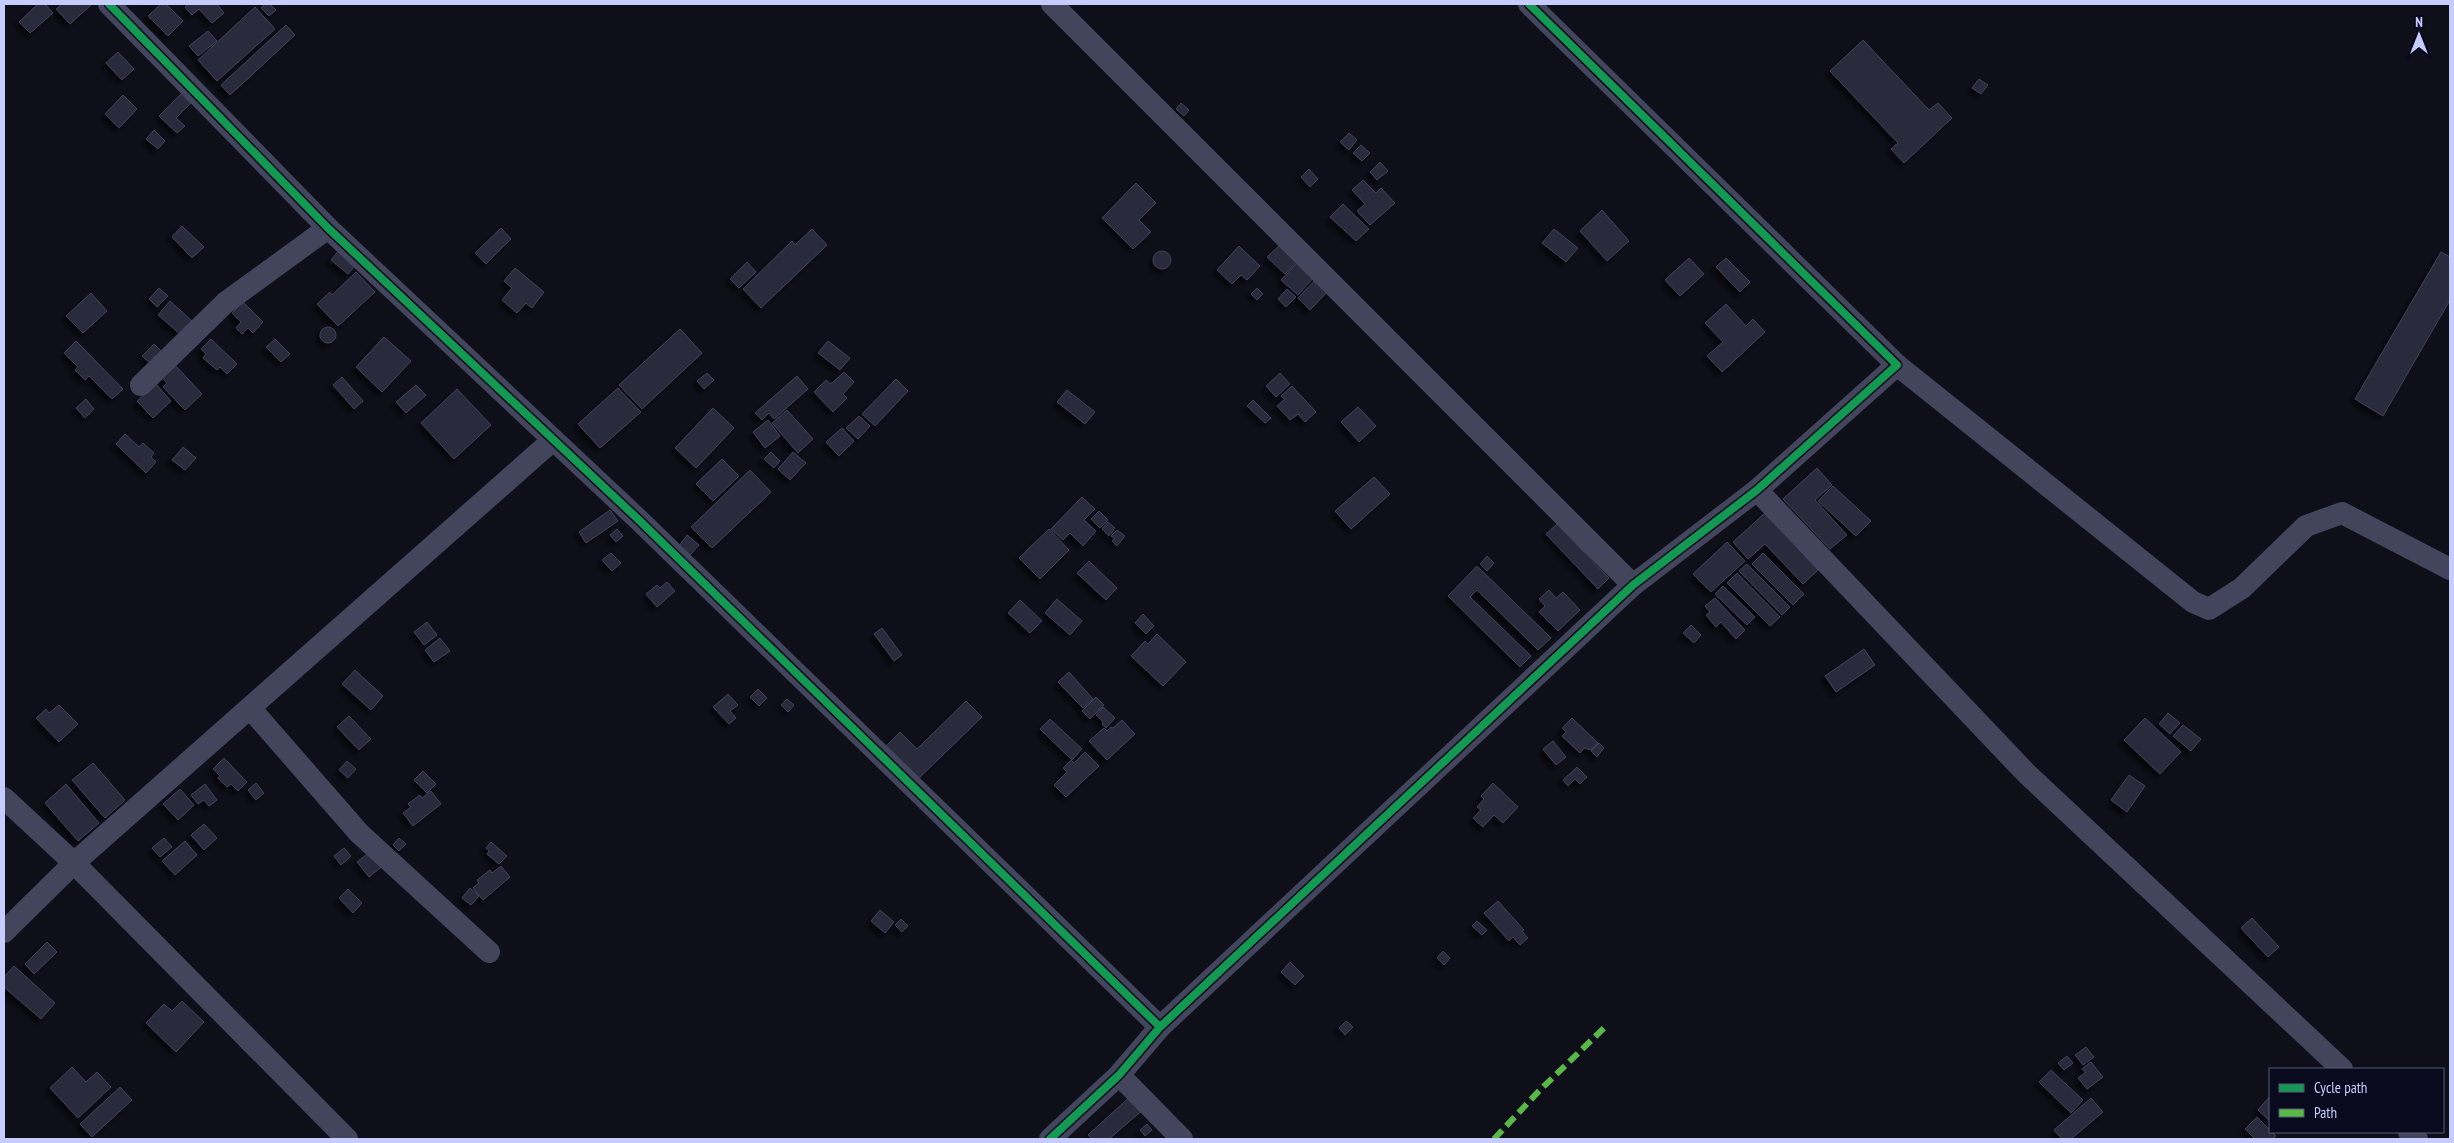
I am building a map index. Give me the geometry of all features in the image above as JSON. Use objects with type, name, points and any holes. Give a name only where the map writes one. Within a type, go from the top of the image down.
[{"type":"street","points":[[108,4],[328,228],[553,440],[1160,1027]]},
{"type":"street","points":[[1052,4],[1633,585]]},
{"type":"street","points":[[1529,4],[1897,365],[2192,602],[2209,609],[2242,588],[2306,526],[2342,513],[2450,569]]},
{"type":"street","points":[[141,385],[225,303],[328,228]]},
{"type":"street","points":[[1050,1139],[1119,1075],[1160,1027],[1633,585],[1756,490],[1897,365]]},
{"type":"street","points":[[4,932],[74,863],[553,440]]},
{"type":"street","points":[[1756,490],[2026,774],[2341,1068]]},
{"type":"street","points":[[250,708],[359,833],[489,952]]},
{"type":"street","points":[[4,798],[74,863],[347,1139]]},
{"type":"street","points":[[1119,1075],[1182,1139]]},
{"type":"building","points":[[38,4],[45,4],[53,13],[30,33],[19,22]]},
{"type":"building","points":[[62,4],[91,5],[70,24],[56,9]]},
{"type":"building","points":[[161,4],[166,4],[183,21],[168,36],[148,16]]},
{"type":"building","points":[[189,4],[217,4],[224,13],[212,23],[199,9],[192,15],[185,7]]},
{"type":"building","points":[[265,4],[270,4],[276,10],[269,16],[261,8]]},
{"type":"building","points":[[255,7],[275,29],[217,81],[198,60]]},
{"type":"building","points":[[286,25],[295,35],[230,95],[221,85]]},
{"type":"building","points":[[208,31],[217,41],[198,56],[189,46]]},
{"type":"building","points":[[1863,40],[1929,110],[1938,103],[1952,118],[1904,163],[1891,149],[1898,143],[1830,71]]},
{"type":"building","points":[[118,52],[134,69],[122,80],[106,63]]},
{"type":"building","points":[[1979,79],[1988,85],[1981,94],[1972,88]]},
{"type":"building","points":[[181,94],[191,103],[176,118],[185,126],[177,133],[159,116]]},
{"type":"building","points":[[123,95],[137,109],[119,128],[105,114]]},
{"type":"building","points":[[1181,103],[1189,110],[1184,116],[1176,109]]},
{"type":"building","points":[[154,130],[165,141],[158,149],[146,139]]},
{"type":"building","points":[[1349,133],[1357,140],[1349,150],[1340,142]]},
{"type":"building","points":[[1361,145],[1370,153],[1362,161],[1353,153]]},
{"type":"building","points":[[1380,162],[1388,171],[1377,180],[1370,172]]},
{"type":"building","points":[[1309,169],[1318,179],[1310,187],[1301,177]]},
{"type":"building","points":[[1363,180],[1376,193],[1381,188],[1395,203],[1370,225],[1357,211],[1365,204],[1352,190]]},
{"type":"building","points":[[1136,183],[1156,203],[1139,220],[1151,232],[1133,249],[1102,218]]},
{"type":"building","points":[[1343,204],[1369,229],[1356,241],[1330,217]]},
{"type":"building","points":[[1602,210],[1629,241],[1607,261],[1580,231]]},
{"type":"building","points":[[182,226],[204,247],[192,258],[172,237]]},
{"type":"building","points":[[501,228],[511,239],[486,264],[475,253]]},
{"type":"building","points":[[812,229],[827,245],[761,308],[743,289],[792,241],[795,245]]},
{"type":"building","points":[[1554,229],[1578,248],[1566,262],[1542,243]]},
{"type":"building","points":[[1282,243],[1299,259],[1285,274],[1267,257]]},
{"type":"building","points":[[1239,246],[1260,266],[1247,280],[1241,275],[1232,284],[1217,270]]},
{"type":"building","points":[[340,249],[357,263],[348,274],[331,260]]},
{"type":"building","points":[[1162,251],[1168,254],[1171,260],[1168,266],[1162,269],[1156,266],[1153,260],[1156,254]]},
{"type":"building","points":[[2441,252],[2450,257],[2450,300],[2383,416],[2355,399]]},
{"type":"building","points":[[1689,258],[1704,274],[1680,296],[1665,280]]},
{"type":"building","points":[[1726,258],[1750,282],[1740,292],[1716,267]]},
{"type":"building","points":[[1299,261],[1316,275],[1298,295],[1281,280]]},
{"type":"building","points":[[747,262],[756,272],[739,288],[730,279]]},
{"type":"building","points":[[515,268],[544,292],[532,308],[526,303],[517,313],[502,300],[512,288],[504,281]]},
{"type":"building","points":[[356,272],[375,292],[338,326],[317,304],[330,292],[332,295]]},
{"type":"building","points":[[1318,277],[1330,289],[1310,310],[1298,298]]},
{"type":"building","points":[[159,288],[168,296],[157,307],[149,299]]},
{"type":"building","points":[[1257,288],[1263,294],[1257,300],[1251,294]]},
{"type":"building","points":[[1287,289],[1296,297],[1286,307],[1278,299]]},
{"type":"building","points":[[91,293],[107,311],[83,333],[66,316]]},
{"type":"building","points":[[170,301],[192,321],[180,334],[158,315]]},
{"type":"building","points":[[243,302],[263,322],[253,333],[248,328],[242,334],[236,328],[241,322],[232,313]]},
{"type":"building","points":[[1726,304],[1746,326],[1753,319],[1765,332],[1722,372],[1707,356],[1723,342],[1705,323]]},
{"type":"building","points":[[325,327],[331,327],[336,332],[334,341],[325,343],[320,338],[320,332]]},
{"type":"building","points":[[680,329],[702,353],[642,409],[619,385]]},
{"type":"building","points":[[384,337],[411,361],[382,392],[356,367]]},
{"type":"building","points":[[211,339],[237,364],[227,374],[220,367],[217,370],[203,358],[206,354],[201,349]]},
{"type":"building","points":[[275,339],[290,354],[281,362],[266,347]]},
{"type":"building","points":[[76,341],[123,389],[112,399],[89,376],[85,380],[75,370],[78,367],[64,353]]},
{"type":"building","points":[[828,341],[850,358],[840,370],[818,353]]},
{"type":"building","points":[[154,344],[162,352],[151,364],[142,356]]},
{"type":"building","points":[[175,365],[202,394],[185,410],[163,387],[167,383],[161,377]]},
{"type":"building","points":[[844,372],[854,382],[843,394],[847,398],[833,412],[814,392],[826,380],[831,384]]},
{"type":"building","points":[[707,373],[714,380],[704,389],[697,381]]},
{"type":"building","points":[[1280,373],[1290,384],[1276,397],[1266,386]]},
{"type":"building","points":[[797,376],[808,389],[774,419],[769,413],[762,420],[755,413]]},
{"type":"building","points":[[342,377],[363,401],[354,409],[333,385]]},
{"type":"building","points":[[896,379],[908,391],[875,426],[862,414]]},
{"type":"building","points":[[156,384],[171,401],[153,418],[137,401]]},
{"type":"building","points":[[416,385],[426,395],[406,413],[396,402]]},
{"type":"building","points":[[1292,386],[1316,412],[1305,422],[1298,414],[1290,420],[1277,406],[1285,399],[1281,396]]},
{"type":"building","points":[[618,388],[641,412],[600,448],[578,424]]},
{"type":"building","points":[[457,389],[491,425],[454,459],[421,423]]},
{"type":"building","points":[[1067,390],[1095,412],[1085,424],[1057,402]]},
{"type":"building","points":[[86,399],[94,409],[85,418],[76,408]]},
{"type":"building","points":[[1253,400],[1271,418],[1265,423],[1247,406]]},
{"type":"building","points":[[1358,407],[1376,426],[1359,442],[1341,422]]},
{"type":"building","points":[[713,408],[734,428],[696,468],[675,448]]},
{"type":"building","points":[[787,410],[813,439],[798,453],[772,423]]},
{"type":"building","points":[[859,416],[870,426],[858,439],[846,428]]},
{"type":"building","points":[[768,420],[780,436],[765,448],[753,432]]},
{"type":"building","points":[[842,428],[854,441],[839,456],[826,442]]},
{"type":"building","points":[[125,434],[139,447],[143,443],[154,453],[151,457],[156,462],[146,473],[116,444]]},
{"type":"building","points":[[183,447],[196,458],[185,470],[172,460]]},
{"type":"building","points":[[771,452],[780,461],[774,468],[764,459]]},
{"type":"building","points":[[793,452],[806,463],[790,480],[778,469]]},
{"type":"building","points":[[722,459],[739,476],[713,501],[696,484]]},
{"type":"building","points":[[1817,468],[1832,485],[1815,500],[1847,535],[1830,549],[1783,499]]},
{"type":"building","points":[[750,470],[771,492],[712,548],[691,527]]},
{"type":"building","points":[[1374,477],[1390,494],[1351,529],[1335,511]]},
{"type":"building","points":[[1833,486],[1871,521],[1856,536],[1818,501]]},
{"type":"building","points":[[1082,497],[1095,509],[1084,520],[1096,531],[1083,546],[1070,533],[1063,540],[1051,529]]},
{"type":"building","points":[[610,510],[618,521],[586,543],[579,532]]},
{"type":"building","points":[[1099,511],[1108,520],[1100,528],[1091,519]]},
{"type":"building","points":[[1765,513],[1818,570],[1803,584],[1765,544],[1748,559],[1733,542]]},
{"type":"building","points":[[1108,522],[1115,528],[1109,536],[1102,529]]},
{"type":"building","points":[[1557,524],[1609,578],[1598,589],[1546,534]]},
{"type":"building","points":[[617,529],[623,536],[616,542],[610,535]]},
{"type":"building","points":[[1049,529],[1069,550],[1040,579],[1019,558]]},
{"type":"building","points":[[1117,530],[1125,536],[1117,546],[1112,541],[1115,539],[1111,536]]},
{"type":"building","points":[[687,535],[699,545],[690,555],[679,546]]},
{"type":"building","points":[[1727,542],[1745,561],[1711,592],[1693,574]]},
{"type":"building","points":[[611,553],[621,563],[612,571],[602,560]]},
{"type":"building","points":[[1763,553],[1804,594],[1793,605],[1752,564]]},
{"type":"building","points":[[1487,556],[1494,563],[1487,571],[1480,564]]},
{"type":"building","points":[[1089,561],[1117,588],[1106,600],[1077,573]]},
{"type":"building","points":[[1747,564],[1790,607],[1782,615],[1739,571]]},
{"type":"building","points":[[1477,566],[1551,638],[1538,650],[1477,590],[1470,597],[1531,656],[1520,667],[1448,596]]},
{"type":"building","points":[[1737,573],[1780,617],[1770,626],[1727,583]]},
{"type":"building","points":[[667,582],[675,591],[657,607],[646,594],[657,585],[660,588]]},
{"type":"building","points":[[1723,586],[1755,617],[1747,625],[1715,594]]},
{"type":"building","points":[[1549,590],[1556,598],[1563,592],[1580,610],[1558,631],[1539,612],[1545,606],[1539,599]]},
{"type":"building","points":[[1715,598],[1745,630],[1736,639],[1721,622],[1716,627],[1706,615],[1710,612],[1705,606]]},
{"type":"building","points":[[1057,599],[1082,621],[1070,635],[1045,613]]},
{"type":"building","points":[[1020,600],[1042,621],[1030,633],[1008,613]]},
{"type":"building","points":[[1143,614],[1154,626],[1146,634],[1135,623]]},
{"type":"building","points":[[427,622],[437,635],[424,645],[414,632]]},
{"type":"building","points":[[1691,625],[1701,635],[1694,643],[1683,633]]},
{"type":"building","points":[[882,628],[902,655],[894,661],[874,634]]},
{"type":"building","points":[[1157,634],[1186,662],[1163,686],[1131,656],[1145,641],[1148,644]]},
{"type":"building","points":[[440,638],[450,651],[434,662],[425,650]]},
{"type":"building","points":[[1864,649],[1875,665],[1836,692],[1825,676]]},
{"type":"building","points":[[355,670],[383,696],[371,710],[342,684]]},
{"type":"building","points":[[1069,672],[1093,699],[1083,708],[1058,682]]},
{"type":"building","points":[[758,689],[767,698],[759,706],[750,697]]},
{"type":"building","points":[[728,694],[738,705],[730,711],[736,718],[729,724],[713,707]]},
{"type":"building","points":[[1096,697],[1104,705],[1090,719],[1082,711]]},
{"type":"building","points":[[787,699],[794,705],[788,712],[781,705]]},
{"type":"building","points":[[966,701],[982,717],[914,783],[882,750],[900,732],[917,749]]},
{"type":"building","points":[[59,705],[78,724],[59,742],[36,718],[46,709],[49,713]]},
{"type":"building","points":[[1103,707],[1115,718],[1106,728],[1096,715]]},
{"type":"building","points":[[2168,713],[2180,723],[2170,734],[2159,724]]},
{"type":"building","points":[[349,716],[371,739],[359,750],[337,727]]},
{"type":"building","points":[[1572,718],[1598,743],[1591,750],[1584,748],[1580,753],[1562,736],[1566,732],[1562,728]]},
{"type":"building","points":[[2145,718],[2181,752],[2160,774],[2124,740]]},
{"type":"building","points":[[1050,719],[1082,749],[1072,760],[1040,729]]},
{"type":"building","points":[[1122,720],[1135,734],[1107,760],[1089,741],[1104,728],[1107,731]]},
{"type":"building","points":[[2183,725],[2201,739],[2191,751],[2173,736]]},
{"type":"building","points":[[1553,741],[1566,757],[1556,765],[1543,749]]},
{"type":"building","points":[[1599,743],[1604,748],[1597,757],[1591,751]]},
{"type":"building","points":[[1085,752],[1099,766],[1066,797],[1054,785],[1067,772],[1063,768],[1071,760],[1074,763]]},
{"type":"building","points":[[224,758],[247,782],[238,791],[231,784],[227,787],[218,778],[220,776],[213,769]]},
{"type":"building","points":[[347,761],[356,769],[348,778],[339,770]]},
{"type":"building","points":[[93,763],[125,800],[105,818],[72,780]]},
{"type":"building","points":[[1577,767],[1587,777],[1580,784],[1575,779],[1568,786],[1563,780]]},
{"type":"building","points":[[423,771],[436,784],[427,793],[414,780]]},
{"type":"building","points":[[2129,775],[2145,786],[2127,812],[2111,800]]},
{"type":"building","points":[[256,783],[264,793],[256,800],[248,790]]},
{"type":"building","points":[[1493,783],[1518,807],[1503,823],[1494,815],[1483,827],[1473,818],[1481,810],[1477,807],[1484,799],[1481,796]]},
{"type":"building","points":[[66,784],[99,823],[78,841],[45,803]]},
{"type":"building","points":[[205,784],[217,800],[209,806],[204,800],[198,804],[191,795]]},
{"type":"building","points":[[180,789],[194,805],[178,820],[163,804]]},
{"type":"building","points":[[431,791],[441,804],[413,826],[403,813],[411,807],[408,804],[420,795],[422,798]]},
{"type":"building","points":[[204,824],[217,838],[204,850],[191,835]]},
{"type":"building","points":[[164,838],[172,847],[160,857],[152,848]]},
{"type":"building","points":[[399,838],[406,844],[399,851],[393,845]]},
{"type":"building","points":[[185,841],[197,855],[175,875],[162,861]]},
{"type":"building","points":[[491,842],[507,856],[499,864],[487,854],[489,851],[486,848]]},
{"type":"building","points":[[344,848],[351,856],[341,865],[334,856]]},
{"type":"building","points":[[372,850],[384,865],[369,877],[357,862]]},
{"type":"building","points":[[501,866],[510,877],[483,900],[473,888],[479,883],[477,880],[490,870],[492,873]]},
{"type":"building","points":[[470,888],[479,896],[471,905],[462,898]]},
{"type":"building","points":[[348,889],[362,903],[353,913],[339,898]]},
{"type":"building","points":[[1498,901],[1524,930],[1522,931],[1528,938],[1520,945],[1513,937],[1509,941],[1484,913]]},
{"type":"building","points":[[880,910],[894,922],[885,933],[871,921]]},
{"type":"building","points":[[2252,918],[2279,947],[2268,957],[2241,928]]},
{"type":"building","points":[[901,919],[908,926],[902,932],[895,925]]},
{"type":"building","points":[[1477,921],[1487,930],[1482,935],[1472,926]]},
{"type":"building","points":[[47,942],[57,952],[34,974],[25,964]]},
{"type":"building","points":[[1443,951],[1450,958],[1444,965],[1437,958]]},
{"type":"building","points":[[1290,962],[1304,976],[1295,985],[1281,972]]},
{"type":"building","points":[[14,966],[55,1003],[41,1019],[4,987],[4,977]]},
{"type":"building","points":[[182,1001],[204,1022],[176,1052],[146,1023],[164,1004],[172,1011]]},
{"type":"building","points":[[1346,1021],[1353,1027],[1345,1035],[1339,1028]]},
{"type":"building","points":[[2086,1047],[2094,1057],[2083,1065],[2075,1055]]},
{"type":"building","points":[[2067,1056],[2073,1063],[2064,1070],[2058,1063]]},
{"type":"building","points":[[2091,1062],[2103,1077],[2087,1089],[2078,1078],[2086,1072],[2082,1069]]},
{"type":"building","points":[[72,1067],[86,1082],[97,1072],[111,1087],[78,1118],[50,1088]]},
{"type":"building","points":[[2051,1070],[2083,1100],[2071,1113],[2039,1082]]},
{"type":"building","points":[[120,1087],[132,1100],[92,1137],[80,1124]]},
{"type":"building","points":[[1133,1094],[1145,1108],[1109,1139],[1092,1139],[1088,1135]]},
{"type":"building","points":[[2269,1097],[2269,1120],[2258,1110]]},
{"type":"building","points":[[2091,1098],[2103,1112],[2071,1139],[2062,1139],[2054,1130]]},
{"type":"building","points":[[2257,1117],[2269,1129],[2269,1133],[2273,1133],[2276,1136],[2272,1139],[2255,1139],[2245,1129]]},
{"type":"building","points":[[1147,1124],[1152,1130],[1145,1136],[1140,1130]]},
{"type":"marked path","points":[[1494,1139],[1538,1092],[1604,1028]]},
{"type":"cycle path","points":[[109,4],[328,228],[640,521],[1160,1027]]},
{"type":"cycle path","points":[[1050,1139],[1119,1075],[1160,1027],[1633,585],[1757,490],[1897,365],[1529,4]]}]
